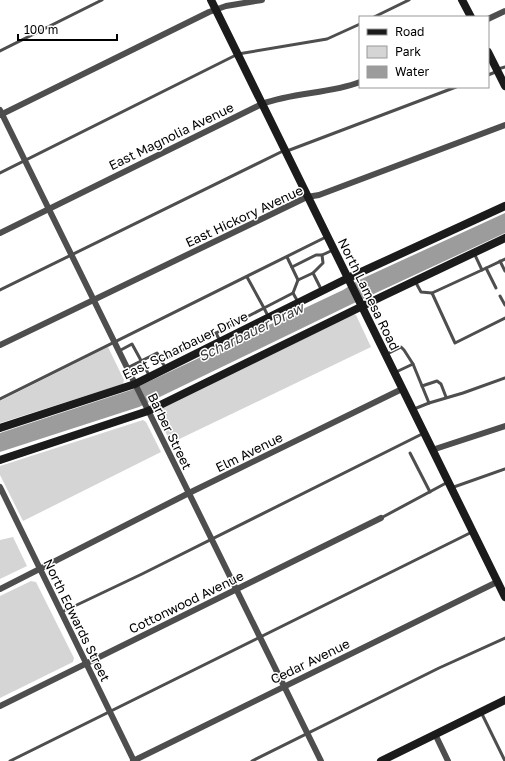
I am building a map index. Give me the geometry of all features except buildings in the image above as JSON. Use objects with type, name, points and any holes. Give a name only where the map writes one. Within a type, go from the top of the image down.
[{"type":"main road","name":"North Lamesa Road","points":[[211,0],[505,597]]},
{"type":"main road","points":[[462,0],[470,16]]},
{"type":"main road","points":[[489,53],[500,69],[505,86]]},
{"type":"main road","name":"East Scharbauer Drive","points":[[0,428],[135,384],[322,291],[349,281],[505,206]]},
{"type":"main road","points":[[0,460],[148,412],[361,306],[505,238]]},
{"type":"main road","points":[[381,761],[505,700]]},
{"type":"street","points":[[1,113],[216,9],[262,0]]},
{"type":"street","points":[[489,19],[505,11]]},
{"type":"street","name":"East Magnolia Avenue","points":[[0,233],[262,104],[276,99],[359,82]]},
{"type":"street","name":"Barber Street","points":[[1,113],[321,761]]},
{"type":"street","name":"East Hickory Avenue","points":[[0,345],[307,197],[319,195],[505,125]]},
{"type":"street","name":"Elm Avenue","points":[[0,589],[189,493],[402,389]]},
{"type":"street","points":[[432,450],[505,426]]},
{"type":"street","name":"North Edwards Street","points":[[0,487],[134,761]]},
{"type":"street","name":"Cottonwood Avenue","points":[[0,706],[381,518]]},
{"type":"street","name":"Cedar Avenue","points":[[134,761],[497,582]]},
{"type":"street","points":[[435,734],[448,761]]},
{"type":"lane","points":[[0,51],[102,0]]},
{"type":"lane","points":[[376,16],[409,0]]},
{"type":"lane","points":[[0,173],[238,54],[328,40],[359,24]]},
{"type":"lane","points":[[489,74],[500,69]]},
{"type":"lane","points":[[0,290],[285,151],[453,88]]},
{"type":"lane","points":[[0,399],[328,237]]},
{"type":"lane","points":[[292,267],[316,255],[322,255],[334,250]]},
{"type":"lane","points":[[474,253],[482,270]]},
{"type":"lane","points":[[161,360],[216,334],[293,292],[298,280],[313,273],[323,263],[322,255]]},
{"type":"lane","points":[[287,257],[298,280]]},
{"type":"lane","points":[[415,281],[421,292],[432,293],[505,259]]},
{"type":"lane","points":[[500,261],[505,271]]},
{"type":"lane","points":[[486,268],[496,288]]},
{"type":"lane","points":[[313,273],[322,291]]},
{"type":"lane","points":[[247,277],[268,318]]},
{"type":"lane","points":[[293,292],[299,303]]},
{"type":"lane","points":[[432,293],[455,343],[505,318]]},
{"type":"lane","points":[[500,296],[505,305]]},
{"type":"lane","points":[[216,334],[220,342]]},
{"type":"lane","points":[[119,351],[132,344],[150,377]]},
{"type":"lane","points":[[385,355],[401,347],[404,350],[413,364],[429,403]]},
{"type":"lane","points":[[127,368],[157,353],[166,369]]},
{"type":"lane","points":[[394,373],[413,364]]},
{"type":"lane","points":[[412,410],[446,397],[467,392],[505,378]]},
{"type":"lane","points":[[422,386],[437,381],[441,384],[446,397]]},
{"type":"lane","points":[[61,613],[212,540],[424,433]]},
{"type":"lane","points":[[410,453],[430,492]]},
{"type":"lane","points":[[381,518],[430,492],[505,469]]},
{"type":"lane","points":[[10,761],[473,531]]},
{"type":"lane","points":[[252,761],[505,638]]},
{"type":"lane","points":[[481,711],[505,761]]},
{"type":"green space","points":[[353,314],[356,315],[371,347],[171,443],[157,415],[159,409]]},
{"type":"green space","points":[[108,347],[124,380],[123,384],[0,423],[0,401]]},
{"type":"green space","points":[[143,420],[146,422],[161,452],[23,521],[0,475],[0,466]]},
{"type":"green space","points":[[13,537],[27,566],[0,579],[0,540]]},
{"type":"green space","points":[[31,581],[36,582],[74,658],[73,662],[0,698],[0,596]]},
{"type":"water","points":[[505,213],[505,233],[352,304],[139,407],[0,452],[0,433],[131,390],[343,290],[359,280]]},
{"type":"water label","name":"Scharbauer Draw","points":[[251,332]]}]
